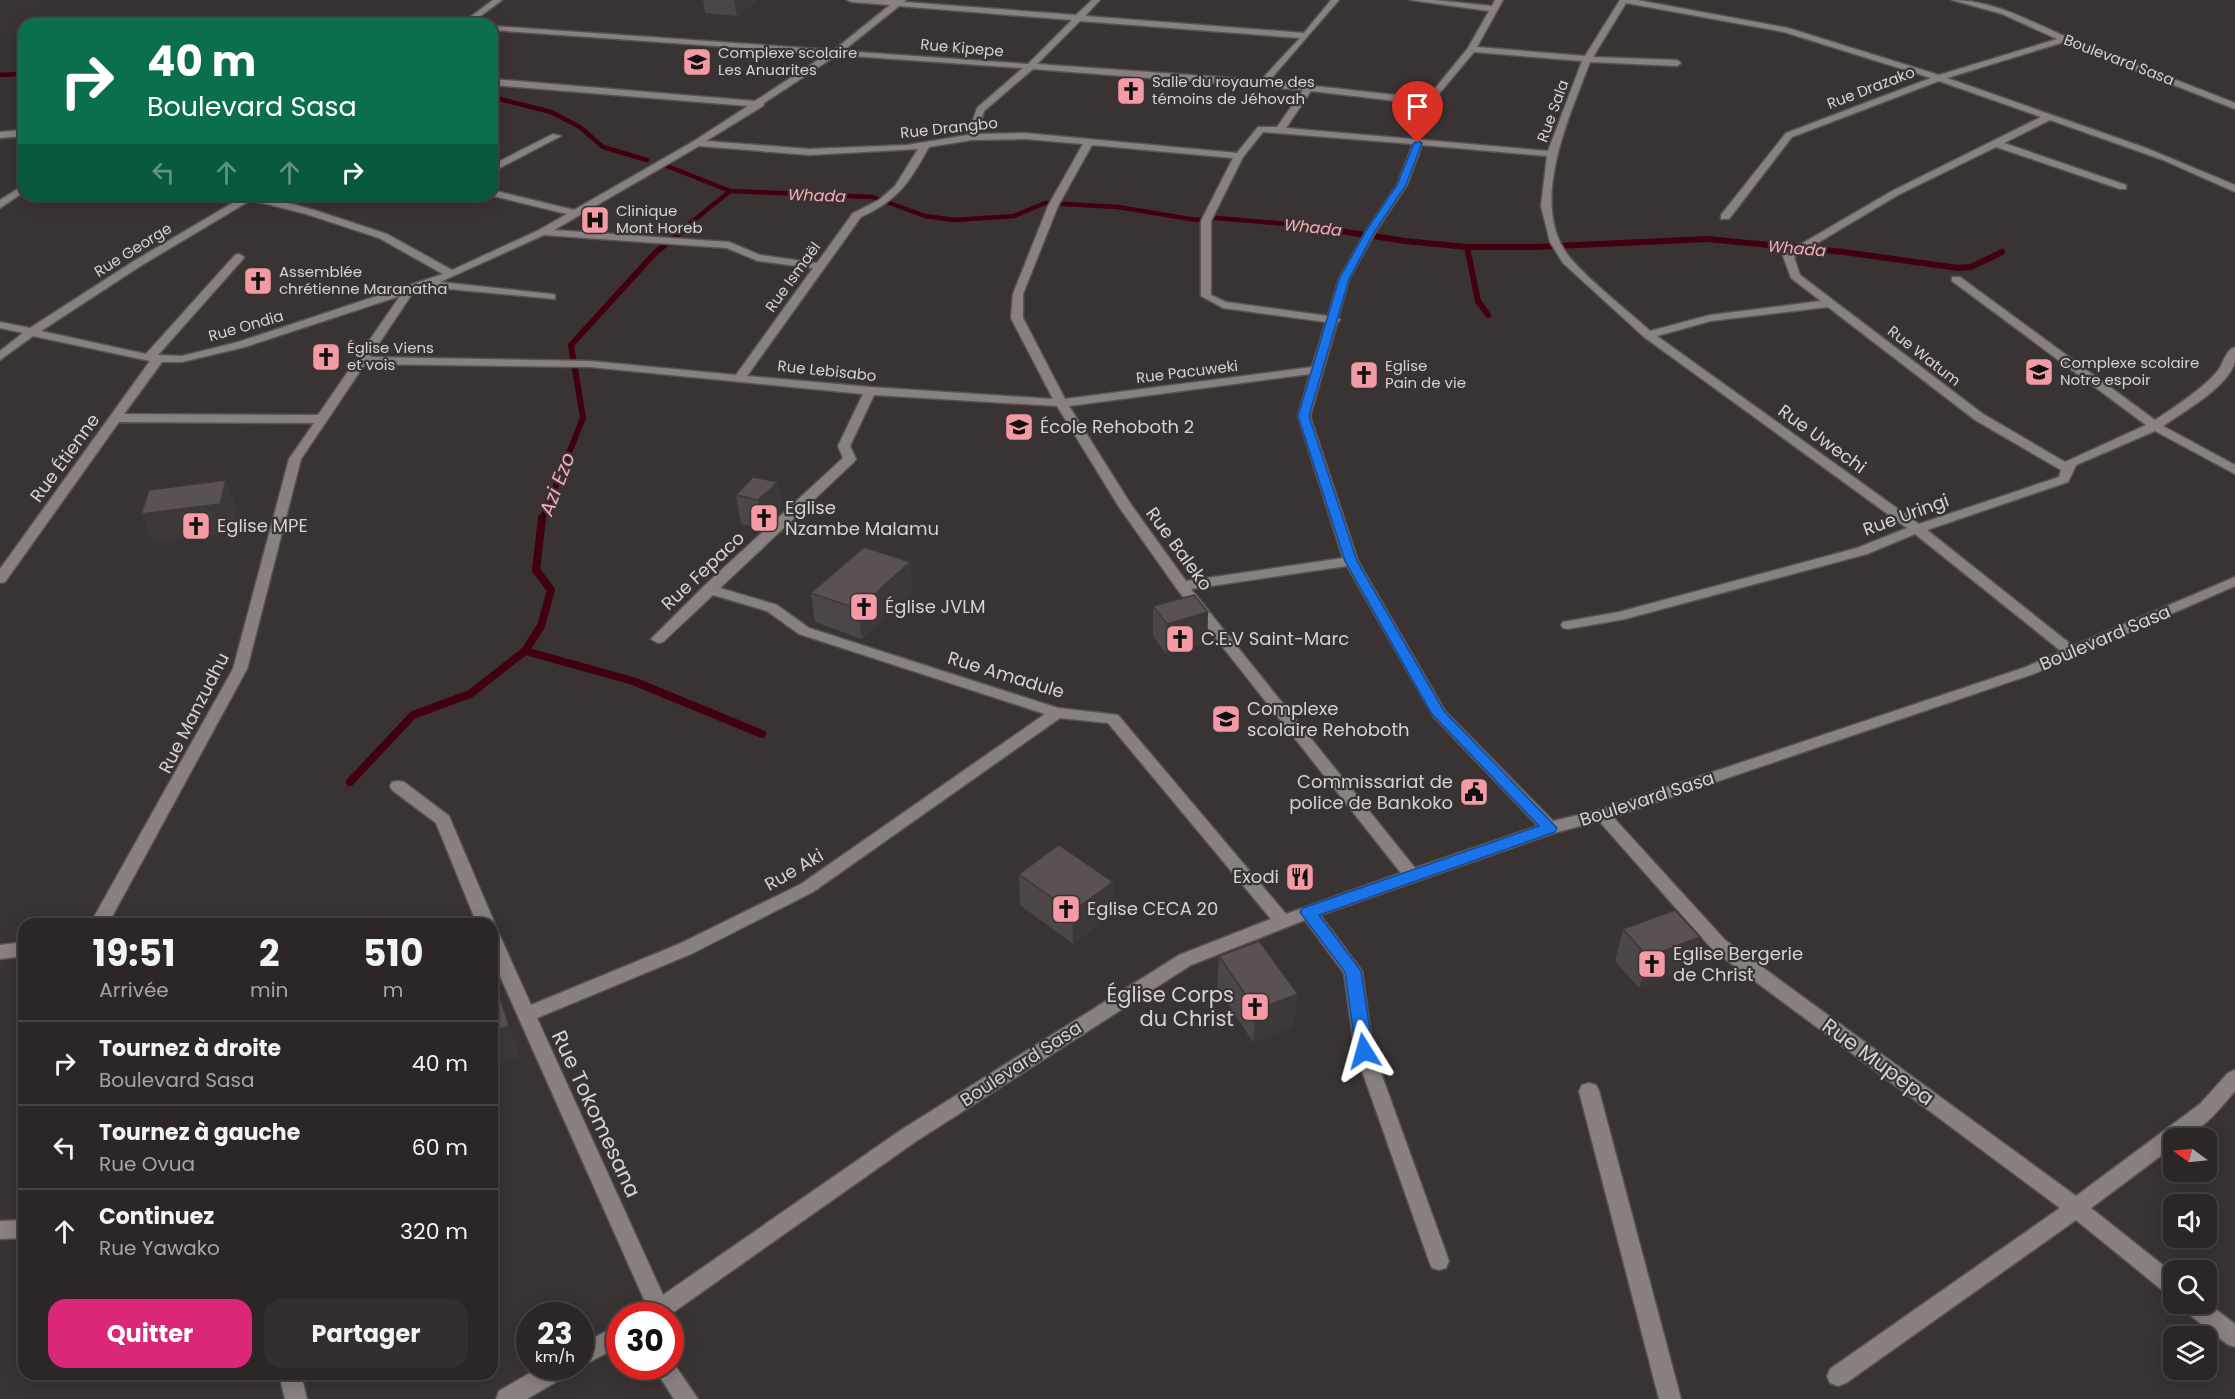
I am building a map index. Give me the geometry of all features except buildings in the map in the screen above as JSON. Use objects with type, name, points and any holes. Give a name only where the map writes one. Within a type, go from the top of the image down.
[{"type":"street","points":[[473,18],[498,0]]},
{"type":"street","points":[[851,0],[1306,36]]},
{"type":"street","points":[[972,137],[980,110],[1029,68],[1096,0]]},
{"type":"street","points":[[1263,83],[1335,0]]},
{"type":"street","points":[[1414,0],[1494,9]]},
{"type":"street","points":[[1499,0],[1472,49],[1587,59],[1677,63]]},
{"type":"street","points":[[1624,0],[1746,21],[1806,35],[1942,77],[2193,168],[2235,189]]},
{"type":"street","name":"Rue Sala","points":[[1557,245],[1546,206],[1551,154],[1587,59],[1624,0]]},
{"type":"street","name":"Boulevard Sasa","points":[[1956,0],[2005,12],[2064,39],[2235,106]]},
{"type":"street","name":"Boulevard Sasa","points":[[1990,0],[2005,12]]},
{"type":"street","name":"Rue Ondia","points":[[0,325],[154,358],[182,359],[241,345],[426,284],[543,232],[697,143],[760,104],[836,52],[899,2]]},
{"type":"street","name":"Rue Kipepe","points":[[498,28],[1263,83],[1413,100],[1430,99],[1472,49]]},
{"type":"street","name":"Rue Drazako","points":[[1725,217],[1789,135],[1942,77],[2064,39]]},
{"type":"street","points":[[498,82],[760,104]]},
{"type":"street","points":[[1280,130],[1308,89]]},
{"type":"street","points":[[1998,144],[2049,117]]},
{"type":"street","points":[[1334,320],[1223,305],[1206,296],[1207,219],[1239,156],[1261,129],[1551,154]]},
{"type":"street","points":[[0,135],[18,134]]},
{"type":"street","points":[[498,166],[556,136]]},
{"type":"street","name":"Rue Drangbo","points":[[697,143],[809,152],[924,147],[972,137],[1025,136],[1239,156]]},
{"type":"street","name":"Rue Baleko","points":[[1089,142],[1055,203],[1018,294],[1017,318],[1061,403],[1126,507],[1182,586],[1412,876]]},
{"type":"street","points":[[1418,143],[1402,185],[1369,235],[1344,279],[1334,320],[1304,416],[1351,561],[1439,714],[1550,828]]},
{"type":"street","points":[[1998,144],[2123,187]]},
{"type":"street","name":"Rue Watum","points":[[1998,144],[1895,193],[1788,256],[1795,276],[1979,417],[2068,469]]},
{"type":"street","name":"Rue Ismaël","points":[[739,378],[857,215],[885,202],[900,190],[924,147]]},
{"type":"street","points":[[0,205],[18,192]]},
{"type":"street","points":[[498,194],[574,213]]},
{"type":"street","name":"Rue George","points":[[0,357],[30,333],[138,263],[243,201]]},
{"type":"street","points":[[269,201],[383,236],[452,274]]},
{"type":"street","points":[[543,232],[729,245],[758,258],[820,266]]},
{"type":"street","name":"Rue Uwechi","points":[[1557,245],[1567,261],[1648,335],[1917,529],[2070,651]]},
{"type":"street","name":"Rue Étienne","points":[[0,579],[5,565],[116,418],[154,358],[239,257]]},
{"type":"street","points":[[1956,279],[2155,426],[2235,470]]},
{"type":"street","points":[[426,284],[551,297]]},
{"type":"street","name":"Rue Manzudhu","points":[[102,918],[217,715],[240,669],[295,459],[410,289]]},
{"type":"street","points":[[1648,335],[1710,318],[1830,303]]},
{"type":"street","name":"Rue Uringi","points":[[1568,625],[1620,616],[1851,554],[2064,479],[2072,463],[2155,426],[2206,390],[2224,372],[2235,350]]},
{"type":"street","name":"Rue Lebisabo","points":[[361,360],[590,364],[870,391],[1061,403]]},
{"type":"street","name":"Rue Pacuweki","points":[[1061,403],[1317,370]]},
{"type":"street","name":"Rue Fepaco","points":[[658,639],[850,459],[844,446],[870,391]]},
{"type":"street","points":[[116,418],[321,420]]},
{"type":"street","points":[[1182,586],[1351,561]]},
{"type":"street","name":"Boulevard Sasa","points":[[668,1302],[908,1136],[1185,960],[1308,912],[1550,828],[1602,815],[2031,670],[2070,651],[2200,599],[2235,581]]},
{"type":"street","name":"Rue Amadule","points":[[709,589],[772,608],[804,631],[1057,713],[1113,718],[1284,923]]},
{"type":"street","name":"Rue Aki","points":[[525,1015],[685,949],[807,888],[1057,713]]},
{"type":"street","points":[[398,786],[443,820],[484,918]]},
{"type":"street","name":"Rue Mupepa","points":[[1602,815],[1719,945],[2076,1208],[2163,1278]]},
{"type":"street","points":[[1308,912],[1353,971],[1364,1051],[1439,1261]]},
{"type":"street","points":[[0,952],[18,950]]},
{"type":"street","name":"Rue Tokomesana","points":[[498,959],[508,993],[525,1015],[650,1302]]},
{"type":"street","points":[[1838,1376],[2076,1208],[2207,1110],[2235,1078]]},
{"type":"street","points":[[1589,1091],[1670,1399]]},
{"type":"street","points":[[0,1230],[18,1229]]},
{"type":"street","points":[[2206,1314],[2235,1337]]},
{"type":"street","points":[[291,1380],[296,1399]]},
{"type":"street","points":[[507,1399],[539,1380]]},
{"type":"street","points":[[674,1380],[687,1399]]},
{"type":"waterway","name":"Whada","points":[[0,75],[18,74]]},
{"type":"waterway","name":"Whada","points":[[498,99],[551,112],[580,127],[603,147],[647,160]]},
{"type":"waterway","name":"Whada","points":[[667,166],[730,191]]},
{"type":"waterway","name":"Azi Ezo","points":[[687,226],[730,191]]},
{"type":"waterway","name":"Whada","points":[[730,191],[873,197],[925,216],[954,220],[1014,216],[1045,203],[1118,207],[1196,220],[1216,218],[1303,225]]},
{"type":"waterway","name":"Azi Ezo","points":[[542,520],[583,418],[571,345],[655,253],[689,225]]},
{"type":"waterway","name":"Whada","points":[[1303,225],[1311,226]]},
{"type":"waterway","name":"Whada","points":[[1303,225],[1405,241],[1467,247]]},
{"type":"waterway","name":"Whada","points":[[1467,247],[1536,247],[1707,239],[1844,252],[1958,268],[1971,267],[2002,252]]},
{"type":"waterway","points":[[1467,247],[1478,301],[1488,315]]},
{"type":"waterway","name":"Azi Ezo","points":[[525,651],[541,626],[551,590],[536,570],[542,518]]},
{"type":"waterway","name":"Azi Ezo","points":[[350,782],[413,715],[470,694],[525,651]]},
{"type":"waterway","points":[[525,651],[633,681],[762,734]]},
{"type":"place","name":"Complexe scolaire Les Anuarites","points":[[697,62]]},
{"type":"place","name":"Salle du royaume des témoins de Jéhovah","points":[[1131,91]]},
{"type":"place","name":"Clinique Mont Horeb","points":[[595,220]]},
{"type":"place","name":"Assemblée chrétienne Maranatha","points":[[258,281]]},
{"type":"place","name":"Église Viens et vois","points":[[326,357]]},
{"type":"place","name":"Complexe scolaire Notre espoir","points":[[2039,372]]},
{"type":"place","name":"Eglise Pain de vie","points":[[1364,375]]},
{"type":"place","name":"École Rehoboth 2","points":[[1019,427]]},
{"type":"place","name":"Eglise Nzambe Malamu","points":[[764,518]]},
{"type":"place","name":"Eglise MPE","points":[[196,526]]},
{"type":"place","name":"Église JVLM","points":[[864,607]]},
{"type":"place","name":"C.E.V Saint-Marc","points":[[1180,639]]},
{"type":"place","name":"Complexe scolaire Rehoboth","points":[[1226,719]]},
{"type":"place","name":"Commissariat de police de Bankoko","points":[[1474,792]]},
{"type":"place","name":"Exodi","points":[[1300,877]]},
{"type":"place","name":"Eglise CECA 20","points":[[1066,909]]},
{"type":"place","name":"Eglise Bergerie de Christ","points":[[1652,964]]},
{"type":"place","name":"Église Corps du Christ","points":[[1255,1007]]},
{"type":"route","points":[[1364,1051],[1353,971],[1308,912],[1550,828],[1439,714],[1351,561],[1304,416],[1334,320],[1344,279],[1371,231],[1402,185],[1418,143]]}]
